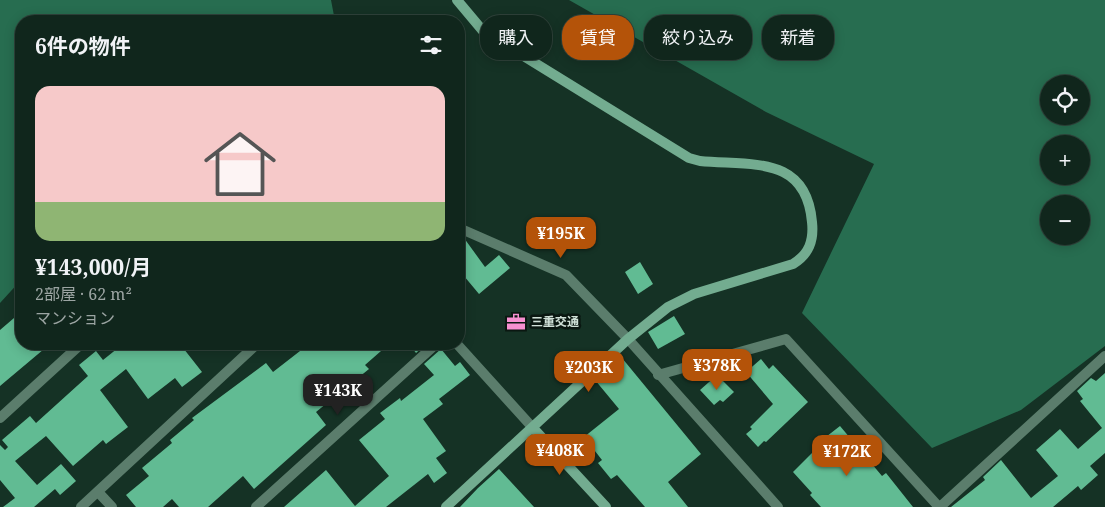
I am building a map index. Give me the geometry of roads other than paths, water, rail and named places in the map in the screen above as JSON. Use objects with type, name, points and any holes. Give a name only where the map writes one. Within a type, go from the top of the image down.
[{"type":"street","points":[[446,507],[628,340],[677,301],[694,294],[782,269],[803,258],[810,248],[813,235],[806,192],[792,176],[772,167],[700,161],[689,158],[483,31],[457,0]]},
{"type":"street","points":[[465,231],[566,275],[628,340],[778,507]]},
{"type":"street","points":[[658,375],[786,339],[940,507],[1105,356]]},
{"type":"street","points":[[0,418],[74,350]]},
{"type":"street","points":[[81,507],[251,350]]},
{"type":"street","points":[[256,507],[429,350]]},
{"type":"street","points":[[462,350],[606,507]]},
{"type":"street","points":[[98,492],[112,507]]},
{"type":"place","name":"三重交通","points":[[516,322]]}]
